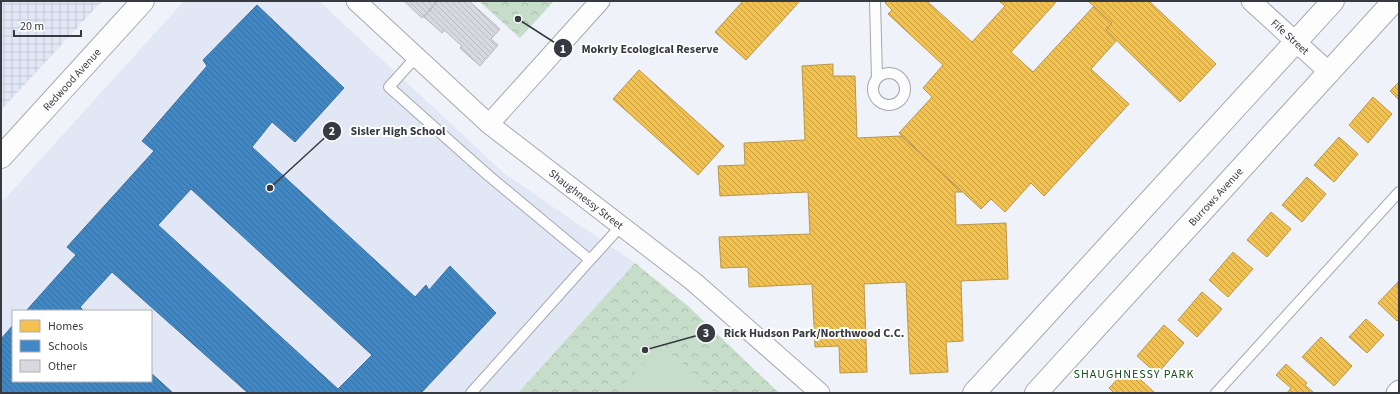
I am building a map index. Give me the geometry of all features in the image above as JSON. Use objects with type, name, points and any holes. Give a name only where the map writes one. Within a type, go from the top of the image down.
[{"type":"street","name":"Redwood Avenue","points":[[1,158],[143,1]]},
{"type":"street","name":"Shaughnessy Street","points":[[356,1],[489,124],[694,282],[820,393]]},
{"type":"street","points":[[489,124],[600,1]]},
{"type":"street","name":"Fife Street","points":[[1251,1],[1329,72]]},
{"type":"street","points":[[974,393],[1333,1]]},
{"type":"street","name":"Burrows Avenue","points":[[1036,393],[1394,1]]},
{"type":"street","points":[[1396,393],[1399,390]]},
{"type":"lane","points":[[874,1],[877,78]]},
{"type":"lane","points":[[416,57],[388,87],[488,176],[590,260]]},
{"type":"lane","points":[[1216,393],[1399,192]]},
{"type":"lane","points":[[471,393],[621,226]]},
{"type":"shaded area","points":[[1,1],[102,1],[1,110]]},
{"type":"shaded area","points":[[184,1],[319,1],[505,174],[635,263],[518,393],[1,393],[1,203]]},
{"type":"green space","points":[[479,1],[554,1],[520,38]]},
{"type":"green space","points":[[635,263],[688,306],[779,393],[518,393]]},
{"type":"green space","points":[[661,345],[715,393],[617,393]]},
{"type":"building: Homes","points":[[743,1],[800,1],[746,60],[715,32]]},
{"type":"building: Homes","points":[[887,1],[927,1],[972,42],[1005,6],[999,1],[1057,1],[1011,52],[1033,72],[1094,6],[1112,23],[1106,30],[1117,40],[1091,69],[1129,104],[1044,196],[1031,183],[1005,212],[991,199],[981,209],[899,133],[932,97],[923,88],[943,65],[888,14],[892,10],[885,3]]},
{"type":"building: Homes","points":[[1088,1],[1149,1],[1216,64],[1180,102],[1106,30],[1112,23]]},
{"type":"building: Homes","points":[[833,64],[833,76],[855,76],[857,138],[901,136],[962,192],[955,192],[956,225],[1006,223],[1008,279],[961,281],[963,341],[946,342],[948,372],[910,374],[906,282],[864,284],[867,372],[840,373],[839,346],[815,347],[812,284],[749,287],[748,267],[721,268],[719,237],[810,234],[808,192],[720,196],[718,166],[745,165],[744,143],[805,140],[802,66]]},
{"type":"building: Homes","points":[[639,70],[724,146],[698,175],[613,99]]},
{"type":"building: Homes","points":[[1399,82],[1399,100],[1390,91]]},
{"type":"building: Homes","points":[[1373,97],[1392,114],[1368,143],[1349,125]]},
{"type":"building: Homes","points":[[1339,137],[1358,154],[1334,182],[1314,165]]},
{"type":"building: Homes","points":[[1307,177],[1326,194],[1302,222],[1282,205]]},
{"type":"building: Homes","points":[[1271,212],[1291,229],[1267,257],[1247,240]]},
{"type":"building: Homes","points":[[1233,252],[1253,269],[1228,297],[1209,280]]},
{"type":"building: Homes","points":[[1398,282],[1399,319],[1397,321],[1378,303]]},
{"type":"building: Homes","points":[[1202,292],[1222,309],[1197,337],[1178,320]]},
{"type":"building: Homes","points":[[1366,319],[1384,335],[1367,353],[1349,337]]},
{"type":"building: Homes","points":[[1164,325],[1184,343],[1157,374],[1137,356]]},
{"type":"building: Homes","points":[[1321,337],[1352,366],[1334,386],[1302,357]]},
{"type":"building: Homes","points":[[1286,364],[1307,383],[1305,385],[1314,393],[1287,393],[1291,388],[1276,375]]},
{"type":"building: Homes","points":[[1128,368],[1155,393],[1114,393],[1109,388]]},
{"type":"building: Schools","points":[[257,5],[344,88],[295,142],[272,122],[252,147],[415,297],[426,285],[429,290],[450,266],[496,313],[421,393],[248,393],[112,272],[80,307],[83,310],[27,310],[76,255],[67,247],[154,151],[142,141],[207,66],[203,60]],"holes":[[[191,189],[372,355],[338,389],[158,225]]]},
{"type":"building: Schools","points":[[12,326],[12,382],[152,382],[152,374],[173,393],[1,393],[1,339]]},
{"type":"building: Other","points":[[404,1],[437,1],[422,18]]},
{"type":"building: Other","points":[[438,1],[469,1],[500,29],[491,39],[498,45],[480,66],[460,48],[462,46],[444,30],[442,33],[424,17]]},
{"type":"place","name":"Mokriy Ecological Reserve","points":[[518,19]]},
{"type":"place","name":"Sisler High School","points":[[270,188]]},
{"type":"place","name":"Rick Hudson Park/Northwood C.C.","points":[[645,350]]},
{"type":"district","name":"SHAUGHNESSY PARK","points":[[1134,374]]}]
